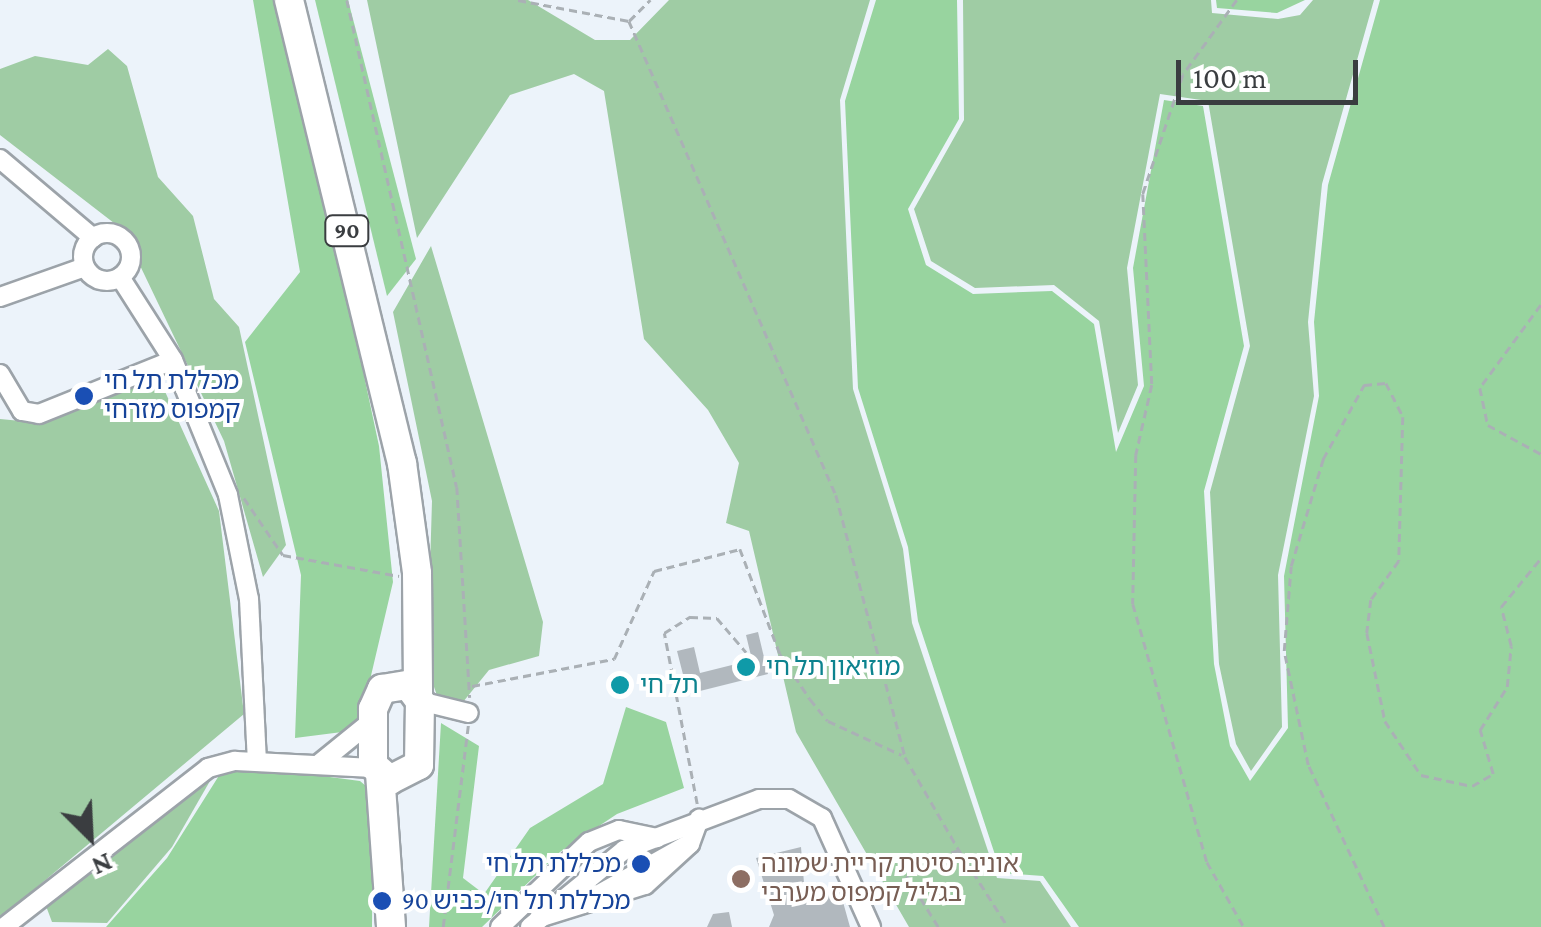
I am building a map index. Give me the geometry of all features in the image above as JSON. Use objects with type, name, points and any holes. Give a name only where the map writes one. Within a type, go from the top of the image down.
[{"type":"highway","name":"90","points":[[290,0],[402,463],[417,572],[419,698],[412,775],[399,832],[402,927]]},
{"type":"highway","name":"90","points":[[390,927],[390,814],[377,770],[373,720],[397,655],[404,576],[402,463]]},
{"type":"highway","points":[[382,689],[400,684],[419,698]]},
{"type":"highway","points":[[377,770],[412,775]]},
{"type":"street","points":[[0,159],[93,238]]},
{"type":"street","points":[[93,238],[113,234],[129,246],[120,277],[173,360],[228,495],[249,599],[257,761]]},
{"type":"street","points":[[85,267],[93,238]]},
{"type":"street","points":[[85,267],[100,280],[120,277]]},
{"type":"street","points":[[0,297],[85,267]]},
{"type":"street","points":[[0,374],[22,411],[38,414],[173,360]]},
{"type":"street","points":[[419,698],[469,713]]},
{"type":"street","points":[[320,764],[373,720]]},
{"type":"street","points":[[4,927],[193,776],[257,761],[377,770]]},
{"type":"street","points":[[533,923],[624,850],[758,799],[804,801],[842,854],[870,927]]},
{"type":"street","points":[[533,923],[645,884],[690,844],[699,819]]},
{"type":"street","points":[[500,927],[589,842],[619,830],[657,838]]},
{"type":"path","points":[[347,0],[457,488],[471,687],[614,659],[654,571],[740,549],[780,654],[810,699],[828,721],[905,757]]},
{"type":"path","points":[[518,0],[629,22]]},
{"type":"path","points":[[629,22],[650,0]]},
{"type":"path","points":[[1238,0],[1183,75],[1144,194],[1152,385],[1136,455],[1133,604],[1208,862],[1244,927]]},
{"type":"path","points":[[629,22],[836,495],[905,757],[1008,927]]},
{"type":"path","points":[[1541,305],[1480,388],[1488,425],[1541,454]]},
{"type":"path","points":[[1384,927],[1308,765],[1284,651],[1291,566],[1323,460],[1364,386],[1386,383],[1403,417],[1399,561],[1371,600],[1367,634],[1385,721],[1422,775],[1472,786],[1493,774],[1480,730],[1508,687],[1501,607],[1541,558]]},
{"type":"path","points":[[228,495],[253,499],[283,555],[404,576]]},
{"type":"path","points":[[699,819],[664,633],[690,618],[717,618],[746,652]]},
{"type":"path","points":[[443,927],[463,825],[469,713]]},
{"type":"path","points":[[938,927],[902,869],[959,850]]},
{"type":"green space","points":[[253,0],[284,0],[379,446],[393,582],[362,714],[350,731],[295,738],[301,575],[245,342],[300,272]]},
{"type":"green space","points":[[315,0],[348,0],[416,259],[387,296]]},
{"type":"green space","points":[[367,0],[528,0],[595,40],[630,40],[669,0],[870,0],[840,100],[853,389],[903,549],[912,623],[997,878],[1040,881],[1071,927],[909,927],[796,732],[749,531],[726,523],[739,463],[708,410],[644,339],[604,91],[574,74],[510,95],[417,238]]},
{"type":"green space","points":[[876,0],[957,0],[959,119],[908,209],[926,265],[973,294],[1052,291],[1094,324],[1116,452],[1144,386],[1133,268],[1164,100],[1203,106],[1244,346],[1204,491],[1214,664],[1230,746],[1250,781],[1288,728],[1284,576],[1319,396],[1314,322],[1328,185],[1380,0],[1541,0],[1541,927],[1079,927],[1043,876],[1001,873],[918,621],[908,547],[858,388],[845,101]]},
{"type":"green space","points":[[963,0],[1211,0],[1212,13],[1278,19],[1300,15],[1313,0],[1374,0],[1322,184],[1308,322],[1314,396],[1278,575],[1282,727],[1251,771],[1236,744],[1219,664],[1210,492],[1250,346],[1208,101],[1160,94],[1127,268],[1138,385],[1118,433],[1099,321],[1054,285],[975,288],[931,261],[914,209],[964,120]]},
{"type":"green space","points":[[1216,0],[1305,0],[1277,13],[1217,8]]},
{"type":"green space","points":[[108,49],[127,66],[158,177],[193,216],[214,299],[239,327],[286,545],[263,577],[224,441],[123,230],[0,135],[0,69],[35,56],[88,65]]},
{"type":"green space","points":[[431,246],[543,622],[539,656],[489,670],[463,702],[440,704],[427,667],[432,501],[393,312]]},
{"type":"green space","points":[[158,376],[219,511],[244,714],[0,918],[0,419],[42,423]]},
{"type":"green space","points":[[626,707],[666,722],[684,788],[617,814],[560,852],[482,927],[429,927],[441,723],[479,746],[463,878],[484,894],[530,828],[603,784]]},
{"type":"green space","points":[[262,768],[360,781],[373,792],[372,927],[106,927],[167,858],[220,774]]},
{"type":"green space","points":[[214,774],[172,847],[107,923],[52,922],[46,906]]},
{"type":"building","name":"מוזיאון תל חי","points":[[758,632],[768,674],[688,694],[677,651],[694,647],[700,673],[752,660],[746,635]]},
{"type":"building","points":[[801,847],[805,895],[838,884],[850,927],[769,927],[774,915],[756,858]]},
{"type":"building","points":[[729,912],[732,927],[707,927],[713,914]]},
{"type":"place","name":"מכללת תל חי קמפוס מזרחי","points":[[84,396]]},
{"type":"place","name":"מוזיאון תל חי","points":[[746,667]]},
{"type":"place","name":"תל חי","points":[[620,685]]},
{"type":"place","name":"מכללת תל חי","points":[[641,864]]},
{"type":"place","name":"אוניברסיטת קריית שמונה בגליל קמפוס מערבי","points":[[741,879]]},
{"type":"place","name":"מכללת תל חי/כביש 90","points":[[382,901]]}]
